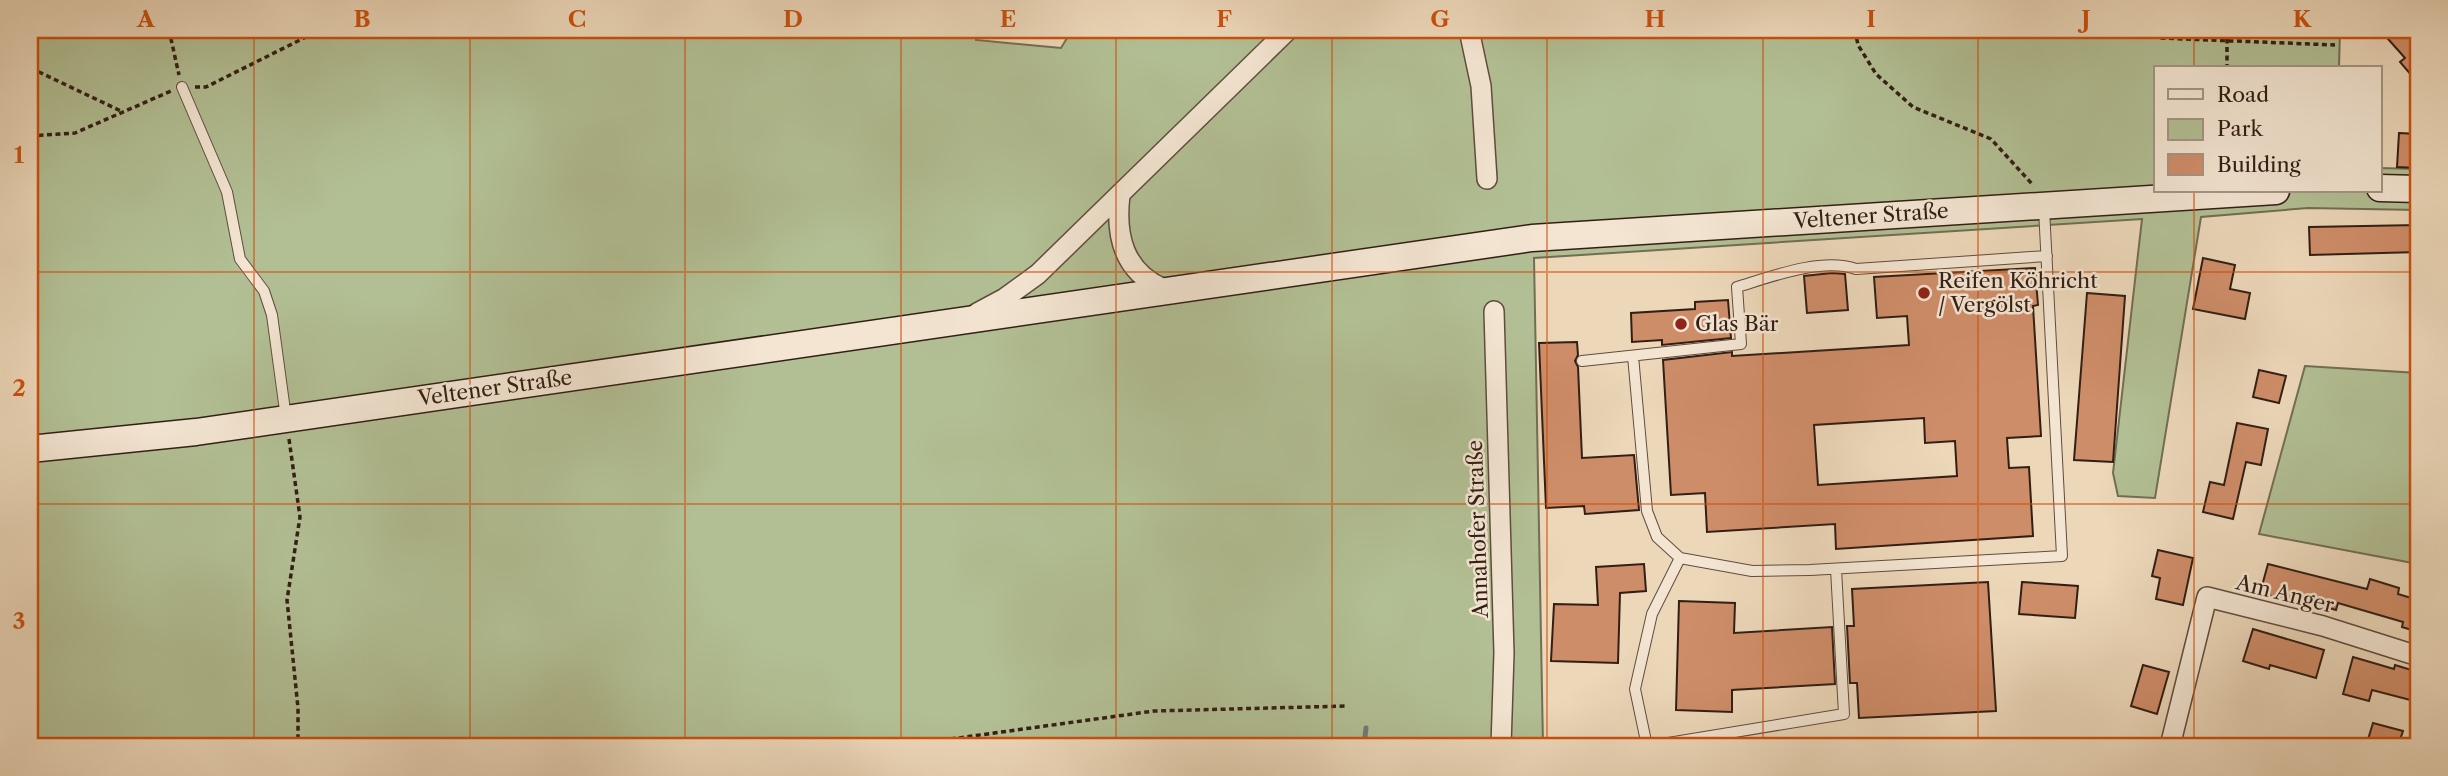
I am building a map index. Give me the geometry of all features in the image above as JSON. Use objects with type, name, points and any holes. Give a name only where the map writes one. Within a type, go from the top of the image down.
[{"type":"main road","points":[[2382,188],[2418,189]]},
{"type":"main road","name":"Veltener Straße","points":[[30,449],[196,432],[1164,289],[1532,238],[2259,192]]},
{"type":"street","points":[[960,321],[997,303],[1038,274],[1288,30]]},
{"type":"street","points":[[1469,30],[1481,86],[1487,178]]},
{"type":"street","points":[[1121,195],[1117,220],[1124,248],[1142,278],[1164,289]]},
{"type":"street","name":"Annahofer Straße","points":[[1494,311],[1504,653],[1501,746]]},
{"type":"street","name":"Am Anger","points":[[2170,746],[2207,597],[2323,626],[2418,656]]},
{"type":"lane","points":[[182,87],[228,192],[240,259],[264,291],[272,315],[286,419]]},
{"type":"lane","points":[[1633,356],[1647,511],[1657,537],[1680,558],[1752,571],[2062,556],[2043,205]]},
{"type":"lane","points":[[1582,361],[1741,344],[1737,287],[1793,270],[1844,265],[1856,270],[2047,256]]},
{"type":"lane","points":[[1680,558],[1653,614],[1635,689],[1648,746],[1844,714],[1836,569]]},
{"type":"path","points":[[169,30],[182,87]]},
{"type":"path","points":[[1855,30],[1858,45],[1876,74],[1913,107],[1991,139],[2031,181],[2043,205]]},
{"type":"path","points":[[2160,30],[2160,38],[2335,45]]},
{"type":"path","points":[[2227,30],[2227,66]]},
{"type":"path","points":[[30,72],[39,72],[123,112]]},
{"type":"path","points":[[286,419],[300,517],[287,600],[298,708],[298,746]]},
{"type":"path","points":[[900,746],[1154,711],[1346,706]]},
{"type":"green space","points":[[30,30],[980,30],[976,40],[1061,48],[1072,30],[1189,30],[1205,33],[1209,30],[2340,30],[2339,66],[2154,66],[2154,192],[2382,192],[2382,168],[2418,169],[2418,210],[2308,208],[2201,217],[2155,498],[2118,496],[2113,473],[2142,219],[1534,258],[1543,746],[30,746]]},
{"type":"green space","points":[[2305,366],[2418,373],[2418,564],[2259,534]]},
{"type":"building","points":[[2380,30],[2418,30],[2418,83],[2400,62],[2405,58]]},
{"type":"building","points":[[2399,133],[2418,134],[2418,168],[2397,167]]},
{"type":"building","points":[[2418,225],[2418,252],[2310,255],[2309,227]]},
{"type":"building","points":[[2203,258],[2235,265],[2230,289],[2250,293],[2245,319],[2193,309]]},
{"type":"building","points":[[2035,268],[2038,305],[2033,306],[2041,436],[2007,438],[2009,468],[2029,467],[2033,536],[1836,549],[1835,524],[1707,532],[1705,493],[1671,495],[1663,360],[1732,352],[1732,356],[1909,345],[1907,316],[1877,318],[1874,277]],"holes":[[[1924,418],[1925,443],[1955,441],[1957,476],[1818,485],[1814,425]]]},
{"type":"building","points":[[1845,274],[1848,310],[1807,313],[1804,276]]},
{"type":"building","points":[[2087,293],[2125,296],[2113,462],[2074,460]]},
{"type":"building","name":"Glas Bär","points":[[1728,300],[1731,338],[1662,345],[1662,340],[1632,342],[1631,313],[1695,309],[1695,302]]},
{"type":"building","points":[[1577,342],[1578,355],[1575,361],[1578,367],[1582,458],[1634,455],[1639,510],[1585,514],[1584,506],[1546,508],[1539,343]]},
{"type":"building","points":[[2259,370],[2286,376],[2279,403],[2253,397]]},
{"type":"building","points":[[2237,423],[2268,429],[2261,465],[2246,462],[2233,519],[2203,512],[2210,482],[2224,485]]},
{"type":"building","points":[[2158,550],[2193,558],[2183,605],[2156,599],[2160,578],[2152,576]]},
{"type":"building","points":[[1644,564],[1646,591],[1620,593],[1618,663],[1551,661],[1554,604],[1598,605],[1596,567]]},
{"type":"building","points":[[2268,564],[2367,589],[2370,579],[2399,588],[2398,594],[2418,600],[2418,632],[2402,627],[2403,622],[2338,603],[2336,610],[2289,597],[2288,601],[2260,593]]},
{"type":"building","points":[[1988,582],[1996,711],[1859,718],[1857,683],[1850,683],[1847,626],[1854,626],[1852,589]]},
{"type":"building","points":[[2022,582],[2078,586],[2075,618],[2019,614]]},
{"type":"building","points":[[1679,601],[1735,603],[1734,633],[1832,627],[1835,684],[1732,690],[1732,712],[1676,710]]},
{"type":"building","points":[[2253,629],[2324,650],[2316,678],[2270,665],[2269,669],[2243,661]]},
{"type":"building","points":[[2353,657],[2394,669],[2395,665],[2418,672],[2418,702],[2372,690],[2369,701],[2343,694]]},
{"type":"building","points":[[2143,665],[2169,672],[2157,714],[2131,706]]},
{"type":"building","points":[[2373,723],[2403,731],[2398,746],[2366,746]]},
{"type":"waterway","points":[[1364,746],[1366,728]]},
{"type":"place","name":"Reifen Köhricht / Vergölst","points":[[1924,293]]},
{"type":"place","name":"Glas Bär","points":[[1681,324]]}]
